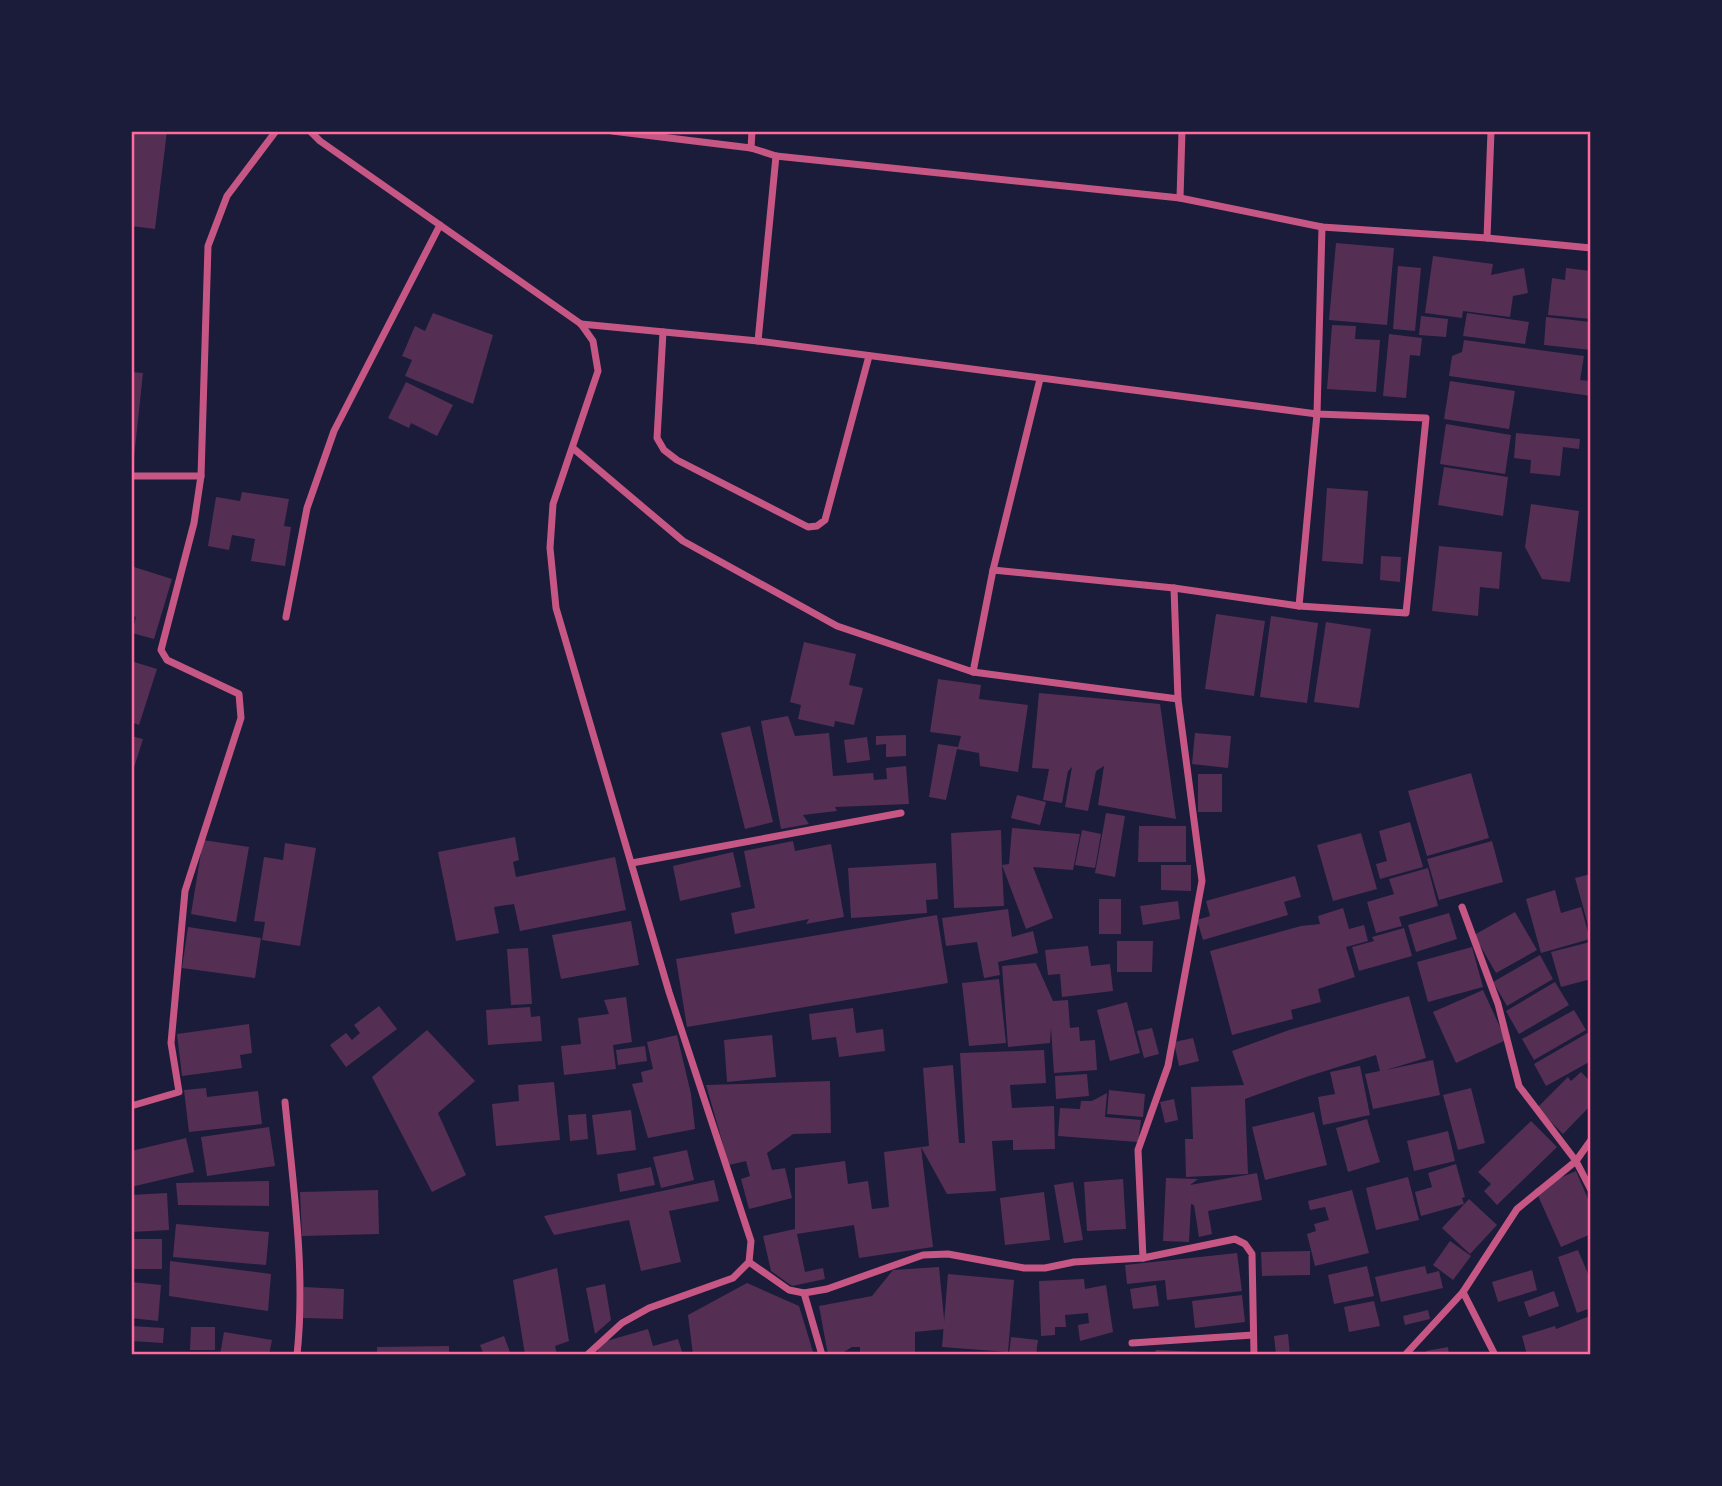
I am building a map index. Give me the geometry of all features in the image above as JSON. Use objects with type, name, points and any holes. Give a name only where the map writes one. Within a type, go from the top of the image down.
[{"type":"street","points":[[131,1105],[179,1092],[171,1042],[185,891],[241,718],[239,694],[167,660],[162,650],[194,523],[201,476],[208,246],[228,196],[276,131]]},
{"type":"street","points":[[310,131],[320,141],[581,324],[593,341],[598,370],[574,449],[553,504],[550,548],[556,608],[670,992],[751,1241],[749,1262],[733,1278],[649,1308],[622,1323],[587,1355]]},
{"type":"street","points":[[612,131],[751,148],[776,156],[1180,198],[1322,227],[1591,248]]},
{"type":"street","points":[[751,148],[752,131]]},
{"type":"street","points":[[1180,198],[1182,131]]},
{"type":"street","points":[[1488,238],[1491,131]]},
{"type":"street","points":[[758,341],[776,156]]},
{"type":"street","points":[[286,617],[307,508],[334,431],[440,225]]},
{"type":"street","points":[[1299,606],[1318,414],[1322,227]]},
{"type":"street","points":[[581,324],[758,341],[1318,414],[1426,418],[1406,613],[1299,606],[1174,588],[993,570]]},
{"type":"street","points":[[663,332],[657,438],[664,450],[677,460],[808,527],[817,526],[825,520],[869,356]]},
{"type":"street","points":[[973,672],[993,570],[1040,379]]},
{"type":"street","points":[[574,449],[683,541],[837,626],[973,672],[1178,699]]},
{"type":"street","points":[[131,477],[201,476]]},
{"type":"street","points":[[1143,1258],[1138,1150],[1168,1066],[1202,881],[1178,699],[1174,588]]},
{"type":"street","points":[[632,863],[901,813]]},
{"type":"street","points":[[1462,907],[1499,1004],[1519,1086],[1576,1161],[1591,1190]]},
{"type":"street","points":[[285,1102],[296,1212],[300,1326],[297,1355]]},
{"type":"street","points":[[1405,1355],[1463,1292],[1517,1209],[1576,1161],[1591,1140]]},
{"type":"street","points":[[749,1262],[789,1290],[804,1293],[827,1289],[923,1255],[948,1254],[1024,1268],[1143,1258],[1235,1239],[1245,1244],[1252,1254],[1254,1355]]},
{"type":"street","points":[[1463,1292],[1495,1355]]},
{"type":"street","points":[[804,1293],[822,1355]]},
{"type":"street","points":[[1132,1343],[1253,1335]]},
{"type":"building","points":[[131,131],[167,131],[155,229],[131,226]]},
{"type":"building","points":[[1336,243],[1394,248],[1387,325],[1329,320]]},
{"type":"building","points":[[1433,256],[1493,264],[1491,275],[1524,268],[1528,293],[1513,296],[1510,317],[1463,311],[1462,318],[1425,313]]},
{"type":"building","points":[[1398,266],[1421,268],[1415,331],[1393,329]]},
{"type":"building","points":[[1566,268],[1591,271],[1591,319],[1548,315],[1552,278],[1565,280]]},
{"type":"building","points":[[433,313],[493,335],[473,404],[405,376],[412,360],[402,356],[415,326],[425,331]]},
{"type":"building","points":[[1467,313],[1529,322],[1525,344],[1463,336]]},
{"type":"building","points":[[1421,316],[1448,319],[1446,337],[1419,335]]},
{"type":"building","points":[[1546,317],[1591,322],[1591,350],[1544,345]]},
{"type":"building","points":[[1332,325],[1356,326],[1355,339],[1380,340],[1376,392],[1327,389]]},
{"type":"building","points":[[1389,334],[1422,338],[1420,356],[1410,355],[1406,398],[1383,396]]},
{"type":"building","points":[[1464,340],[1584,356],[1580,380],[1591,381],[1591,396],[1449,376],[1452,356],[1462,352]]},
{"type":"building","points":[[131,372],[143,373],[133,467],[131,467]]},
{"type":"building","points":[[1450,381],[1515,391],[1509,429],[1444,419]]},
{"type":"building","points":[[406,382],[453,405],[437,436],[411,423],[409,428],[388,418]]},
{"type":"building","points":[[1446,424],[1511,435],[1505,474],[1440,464]]},
{"type":"building","points":[[1516,433],[1580,439],[1579,449],[1563,447],[1560,476],[1530,473],[1531,460],[1514,458]]},
{"type":"building","points":[[1444,467],[1508,477],[1503,516],[1438,505]]},
{"type":"building","points":[[1327,488],[1368,491],[1363,564],[1322,561]]},
{"type":"building","points":[[242,492],[289,499],[284,526],[291,527],[285,566],[251,561],[255,539],[232,535],[229,550],[208,546],[216,497],[240,501]]},
{"type":"building","points":[[1531,504],[1579,511],[1570,582],[1542,579],[1525,547]]},
{"type":"building","points":[[1439,546],[1502,552],[1499,589],[1480,587],[1478,616],[1432,611]]},
{"type":"building","points":[[1381,556],[1401,557],[1400,582],[1380,580]]},
{"type":"building","points":[[131,566],[172,579],[154,639],[132,633],[136,617],[131,615]]},
{"type":"building","points":[[1216,614],[1265,621],[1254,696],[1205,689]]},
{"type":"building","points":[[1271,616],[1318,623],[1307,703],[1260,697]]},
{"type":"building","points":[[1326,622],[1371,629],[1359,708],[1314,702]]},
{"type":"building","points":[[804,642],[856,654],[849,685],[863,688],[854,725],[835,721],[834,727],[798,719],[801,705],[790,702]]},
{"type":"building","points":[[131,661],[157,669],[139,725],[131,722]]},
{"type":"building","points":[[938,679],[981,685],[979,699],[1028,705],[1018,772],[980,766],[979,753],[957,749],[946,800],[929,797],[938,744],[958,747],[961,736],[930,732]]},
{"type":"building","points":[[1039,693],[1160,704],[1176,819],[1098,805],[1104,766],[1096,771],[1088,811],[1065,807],[1072,767],[1068,771],[1062,803],[1043,800],[1049,769],[1032,768]]},
{"type":"building","points":[[788,716],[795,736],[829,733],[833,776],[873,773],[874,780],[887,779],[886,768],[906,766],[909,804],[835,807],[837,811],[803,815],[809,824],[781,829],[761,721]]},
{"type":"building","points":[[750,726],[773,822],[745,829],[721,733]]},
{"type":"building","points":[[1195,733],[1231,736],[1228,768],[1192,764]]},
{"type":"building","points":[[906,735],[906,756],[886,757],[886,744],[876,745],[876,736]]},
{"type":"building","points":[[131,736],[143,739],[132,774],[131,774]]},
{"type":"building","points":[[867,737],[870,760],[847,763],[844,740]]},
{"type":"building","points":[[1471,773],[1489,838],[1427,856],[1408,791]]},
{"type":"building","points":[[1198,774],[1222,774],[1222,812],[1198,812]]},
{"type":"building","points":[[1017,795],[1046,802],[1040,825],[1011,818]]},
{"type":"building","points":[[1106,813],[1125,816],[1115,877],[1095,873]]},
{"type":"building","points":[[1410,822],[1423,867],[1380,879],[1376,864],[1387,861],[1379,831]]},
{"type":"building","points":[[1139,826],[1186,826],[1186,862],[1138,862]]},
{"type":"building","points":[[1012,828],[1080,834],[1073,870],[1033,867],[1053,918],[1026,929],[1002,865],[1009,864]]},
{"type":"building","points":[[1001,830],[1004,906],[954,908],[951,833]]},
{"type":"building","points":[[1082,830],[1101,834],[1095,868],[1075,865]]},
{"type":"building","points":[[1361,833],[1377,889],[1333,901],[1317,845]]},
{"type":"building","points":[[515,837],[519,860],[513,862],[516,877],[615,857],[626,910],[520,931],[514,904],[494,907],[499,933],[456,941],[438,852]]},
{"type":"building","points":[[203,840],[249,847],[236,922],[191,914]]},
{"type":"building","points":[[793,841],[795,851],[831,844],[844,917],[806,924],[809,919],[735,934],[731,913],[755,908],[744,851]]},
{"type":"building","points":[[1492,841],[1503,882],[1439,900],[1427,859]]},
{"type":"building","points":[[285,843],[316,848],[300,946],[262,940],[265,922],[254,921],[264,857],[283,860]]},
{"type":"building","points":[[733,852],[741,887],[680,901],[673,866]]},
{"type":"building","points":[[936,863],[938,899],[926,900],[927,913],[851,918],[848,868]]},
{"type":"building","points":[[1161,865],[1191,865],[1191,891],[1161,890]]},
{"type":"building","points":[[1428,868],[1438,906],[1399,917],[1402,926],[1376,933],[1367,902],[1394,894],[1389,879]]},
{"type":"building","points":[[1591,874],[1591,932],[1590,932],[1575,878]]},
{"type":"building","points":[[1295,876],[1301,897],[1284,902],[1288,915],[1203,940],[1197,920],[1210,916],[1206,901]]},
{"type":"building","points":[[1555,890],[1561,913],[1581,907],[1590,939],[1541,953],[1526,899]]},
{"type":"building","points":[[1099,899],[1121,899],[1121,934],[1099,934]]},
{"type":"building","points":[[1178,901],[1180,919],[1143,925],[1140,906]]},
{"type":"building","points":[[1343,908],[1349,929],[1364,925],[1368,941],[1346,947],[1355,977],[1318,989],[1321,1002],[1291,1010],[1293,1019],[1232,1035],[1210,951],[1301,926],[1320,924],[1318,916]]},
{"type":"building","points":[[1008,909],[1012,937],[1033,931],[1038,953],[998,962],[1000,975],[984,978],[977,942],[946,946],[942,918]]},
{"type":"building","points":[[1515,912],[1537,950],[1496,973],[1474,935]]},
{"type":"building","points":[[1449,913],[1457,939],[1416,952],[1408,925]]},
{"type":"building","points":[[937,915],[948,983],[687,1027],[676,959]]},
{"type":"building","points":[[631,921],[639,965],[561,979],[552,935]]},
{"type":"building","points":[[188,927],[261,938],[255,978],[182,968]]},
{"type":"building","points":[[1404,928],[1412,956],[1359,971],[1352,947],[1374,941],[1372,937]]},
{"type":"building","points":[[1117,941],[1153,941],[1152,972],[1117,972]]},
{"type":"building","points":[[1590,942],[1591,979],[1561,987],[1551,952]]},
{"type":"building","points":[[1088,946],[1091,966],[1110,964],[1113,991],[1062,997],[1060,974],[1048,975],[1045,950]]},
{"type":"building","points":[[1472,947],[1483,987],[1428,1002],[1417,962]]},
{"type":"building","points":[[528,948],[532,1004],[511,1005],[507,949]]},
{"type":"building","points":[[1540,955],[1553,979],[1507,1006],[1493,982]]},
{"type":"building","points":[[1036,963],[1053,1001],[1068,1000],[1070,1028],[1079,1027],[1080,1041],[1095,1040],[1097,1070],[1054,1073],[1051,1028],[1050,1043],[1008,1047],[1002,966]]},
{"type":"building","points":[[999,979],[1006,1043],[969,1046],[962,983]]},
{"type":"building","points":[[1555,982],[1569,1005],[1519,1034],[1506,1011]]},
{"type":"building","points":[[1483,990],[1506,1040],[1456,1063],[1433,1012]]},
{"type":"building","points":[[1409,996],[1426,1058],[1386,1070],[1433,1060],[1440,1095],[1373,1109],[1365,1074],[1380,1071],[1376,1055],[1306,1077],[1245,1099],[1248,1174],[1186,1177],[1185,1139],[1193,1139],[1191,1087],[1244,1085],[1232,1051],[1289,1030]]},
{"type":"building","points":[[626,997],[632,1042],[613,1045],[616,1069],[564,1075],[561,1046],[581,1044],[578,1018],[609,1014],[604,1000]]},
{"type":"building","points":[[1127,1002],[1140,1053],[1110,1061],[1097,1010]]},
{"type":"building","points":[[379,1006],[397,1029],[346,1067],[330,1045],[346,1033],[352,1040],[360,1033],[354,1025]]},
{"type":"building","points":[[530,1007],[531,1017],[540,1016],[542,1041],[488,1045],[486,1010]]},
{"type":"building","points":[[853,1008],[856,1033],[883,1029],[885,1051],[839,1057],[836,1037],[812,1040],[809,1014]]},
{"type":"building","points":[[1574,1010],[1586,1030],[1534,1060],[1522,1039]]},
{"type":"building","points":[[249,1024],[252,1053],[240,1055],[242,1068],[182,1076],[177,1034]]},
{"type":"building","points":[[1152,1028],[1159,1054],[1144,1058],[1137,1031]]},
{"type":"building","points":[[427,1030],[475,1081],[438,1113],[466,1175],[432,1192],[372,1077]]},
{"type":"building","points":[[1591,1031],[1591,1061],[1546,1086],[1534,1064]]},
{"type":"building","points":[[677,1035],[691,1094],[695,1129],[648,1138],[632,1084],[643,1082],[641,1072],[653,1069],[647,1042]]},
{"type":"building","points":[[772,1035],[776,1077],[727,1082],[724,1040]]},
{"type":"building","points":[[1193,1038],[1199,1061],[1179,1066],[1174,1042]]},
{"type":"building","points":[[645,1046],[647,1061],[618,1065],[616,1050]]},
{"type":"building","points":[[1044,1050],[1046,1083],[1010,1085],[1012,1108],[1054,1106],[1055,1149],[1013,1150],[1013,1140],[992,1141],[996,1191],[947,1194],[921,1147],[929,1146],[923,1068],[953,1065],[959,1143],[965,1143],[960,1053]]},
{"type":"building","points":[[1360,1066],[1370,1115],[1323,1125],[1318,1097],[1335,1094],[1330,1072]]},
{"type":"building","points":[[1581,1072],[1591,1082],[1591,1105],[1563,1134],[1537,1108],[1568,1077],[1571,1081]]},
{"type":"building","points":[[1087,1074],[1089,1096],[1056,1099],[1055,1076]]},
{"type":"building","points":[[830,1081],[831,1133],[793,1134],[767,1153],[772,1170],[785,1168],[792,1198],[749,1209],[741,1179],[750,1176],[746,1161],[729,1165],[706,1085]]},
{"type":"building","points":[[554,1082],[560,1140],[496,1146],[492,1104],[519,1101],[518,1085]]},
{"type":"building","points":[[206,1088],[207,1097],[258,1091],[262,1124],[189,1132],[184,1090]]},
{"type":"building","points":[[1471,1088],[1485,1143],[1458,1150],[1443,1095]]},
{"type":"building","points":[[1109,1090],[1145,1094],[1143,1117],[1107,1114]]},
{"type":"building","points":[[1107,1093],[1105,1117],[1141,1120],[1138,1142],[1058,1136],[1060,1108],[1080,1109],[1081,1101],[1092,1101]]},
{"type":"building","points":[[1174,1099],[1178,1120],[1165,1123],[1160,1102]]},
{"type":"building","points":[[631,1110],[636,1150],[597,1155],[592,1115]]},
{"type":"building","points":[[1314,1112],[1327,1165],[1265,1180],[1252,1127]]},
{"type":"building","points":[[586,1114],[588,1139],[570,1141],[568,1115]]},
{"type":"building","points":[[1367,1119],[1380,1162],[1348,1172],[1336,1128]]},
{"type":"building","points":[[1531,1121],[1557,1147],[1497,1205],[1484,1191],[1491,1184],[1478,1172]]},
{"type":"building","points":[[269,1127],[275,1166],[207,1176],[201,1137]]},
{"type":"building","points":[[1448,1131],[1455,1161],[1414,1171],[1407,1141]]},
{"type":"building","points":[[186,1138],[194,1172],[131,1187],[131,1151]]},
{"type":"building","points":[[921,1147],[933,1247],[859,1258],[854,1225],[797,1234],[805,1272],[823,1268],[825,1279],[792,1286],[771,1271],[763,1236],[795,1229],[795,1168],[845,1161],[848,1184],[868,1181],[872,1209],[889,1207],[884,1152]]},
{"type":"building","points":[[687,1150],[694,1180],[661,1188],[653,1157]]},
{"type":"building","points":[[1456,1164],[1465,1197],[1462,1198],[1464,1204],[1421,1216],[1415,1192],[1432,1187],[1428,1173]]},
{"type":"building","points":[[651,1167],[655,1185],[620,1192],[617,1174]]},
{"type":"building","points":[[1576,1171],[1591,1206],[1591,1234],[1561,1247],[1535,1189]]},
{"type":"building","points":[[1257,1173],[1262,1200],[1208,1211],[1212,1234],[1199,1237],[1194,1205],[1191,1204],[1189,1242],[1163,1241],[1166,1178],[1198,1179],[1190,1185]]},
{"type":"building","points":[[1408,1177],[1419,1220],[1376,1230],[1366,1188]]},
{"type":"building","points":[[1123,1179],[1126,1229],[1087,1231],[1084,1182]]},
{"type":"building","points":[[714,1180],[719,1201],[669,1211],[681,1262],[641,1271],[629,1220],[554,1235],[544,1216]]},
{"type":"building","points":[[269,1181],[269,1206],[178,1205],[176,1183]]},
{"type":"building","points":[[1073,1182],[1083,1240],[1064,1243],[1054,1185]]},
{"type":"building","points":[[378,1190],[379,1234],[302,1236],[300,1192]]},
{"type":"building","points":[[1352,1190],[1369,1253],[1315,1266],[1307,1234],[1316,1231],[1314,1224],[1329,1220],[1325,1207],[1310,1210],[1308,1201]]},
{"type":"building","points":[[1044,1192],[1050,1240],[1005,1245],[1000,1198]]},
{"type":"building","points":[[167,1193],[169,1230],[131,1232],[131,1195]]},
{"type":"building","points":[[1469,1199],[1497,1225],[1470,1254],[1442,1228]]},
{"type":"building","points":[[176,1224],[269,1232],[266,1265],[173,1257]]},
{"type":"building","points":[[131,1239],[162,1239],[162,1269],[131,1269]]},
{"type":"building","points":[[1450,1241],[1471,1256],[1453,1280],[1433,1265]]},
{"type":"building","points":[[1578,1250],[1591,1281],[1591,1308],[1577,1313],[1558,1257]]},
{"type":"building","points":[[1310,1251],[1310,1275],[1262,1276],[1261,1252]]},
{"type":"building","points":[[1237,1253],[1242,1291],[1167,1300],[1165,1280],[1127,1284],[1125,1265]]},
{"type":"building","points":[[170,1261],[271,1274],[268,1311],[169,1296]]},
{"type":"building","points":[[1367,1266],[1374,1296],[1334,1304],[1328,1275]]},
{"type":"building","points":[[1425,1266],[1427,1274],[1439,1271],[1443,1288],[1381,1302],[1375,1277]]},
{"type":"building","points":[[939,1267],[945,1329],[915,1332],[915,1354],[860,1355],[860,1347],[852,1347],[839,1355],[828,1355],[819,1306],[872,1296],[893,1270]]},
{"type":"building","points":[[557,1268],[569,1341],[555,1346],[557,1355],[525,1355],[513,1280]]},
{"type":"building","points":[[1532,1270],[1537,1290],[1498,1302],[1492,1282]]},
{"type":"building","points":[[948,1274],[1014,1280],[1008,1352],[942,1347]]},
{"type":"building","points":[[1084,1279],[1085,1289],[1106,1285],[1113,1332],[1080,1341],[1078,1325],[1089,1323],[1088,1313],[1065,1315],[1066,1327],[1055,1327],[1055,1335],[1041,1336],[1039,1281]]},
{"type":"building","points":[[131,1282],[161,1285],[158,1321],[131,1318]]},
{"type":"building","points":[[747,1283],[799,1306],[814,1355],[693,1355],[688,1315]]},
{"type":"building","points":[[605,1284],[611,1320],[595,1334],[586,1288]]},
{"type":"building","points":[[1156,1285],[1159,1306],[1133,1309],[1130,1289]]},
{"type":"building","points":[[304,1287],[344,1289],[343,1319],[303,1318]]},
{"type":"building","points":[[1554,1291],[1559,1306],[1529,1317],[1524,1302]]},
{"type":"building","points":[[1242,1295],[1245,1322],[1195,1328],[1192,1301]]},
{"type":"building","points":[[1374,1301],[1380,1326],[1349,1332],[1344,1307]]},
{"type":"building","points":[[1428,1310],[1430,1319],[1405,1325],[1403,1316]]},
{"type":"building","points":[[1590,1316],[1591,1355],[1527,1355],[1522,1336],[1555,1326],[1556,1329]]},
{"type":"building","points":[[131,1326],[164,1328],[163,1343],[131,1341]]},
{"type":"building","points":[[191,1327],[215,1327],[215,1350],[190,1350]]},
{"type":"building","points":[[648,1329],[653,1346],[678,1339],[683,1355],[599,1355],[596,1344]]},
{"type":"building","points":[[224,1332],[272,1340],[269,1355],[220,1355]]},
{"type":"building","points":[[1288,1334],[1290,1355],[1276,1355],[1274,1336]]},
{"type":"building","points":[[504,1336],[511,1355],[484,1355],[480,1345]]},
{"type":"building","points":[[1011,1337],[1038,1340],[1036,1355],[1009,1355]]},
{"type":"building","points":[[449,1346],[449,1355],[377,1355],[377,1347]]},
{"type":"building","points":[[1448,1347],[1449,1355],[1427,1355],[1426,1351]]},
{"type":"building","points":[[1156,1350],[1204,1352],[1204,1355],[1155,1355]]}]
